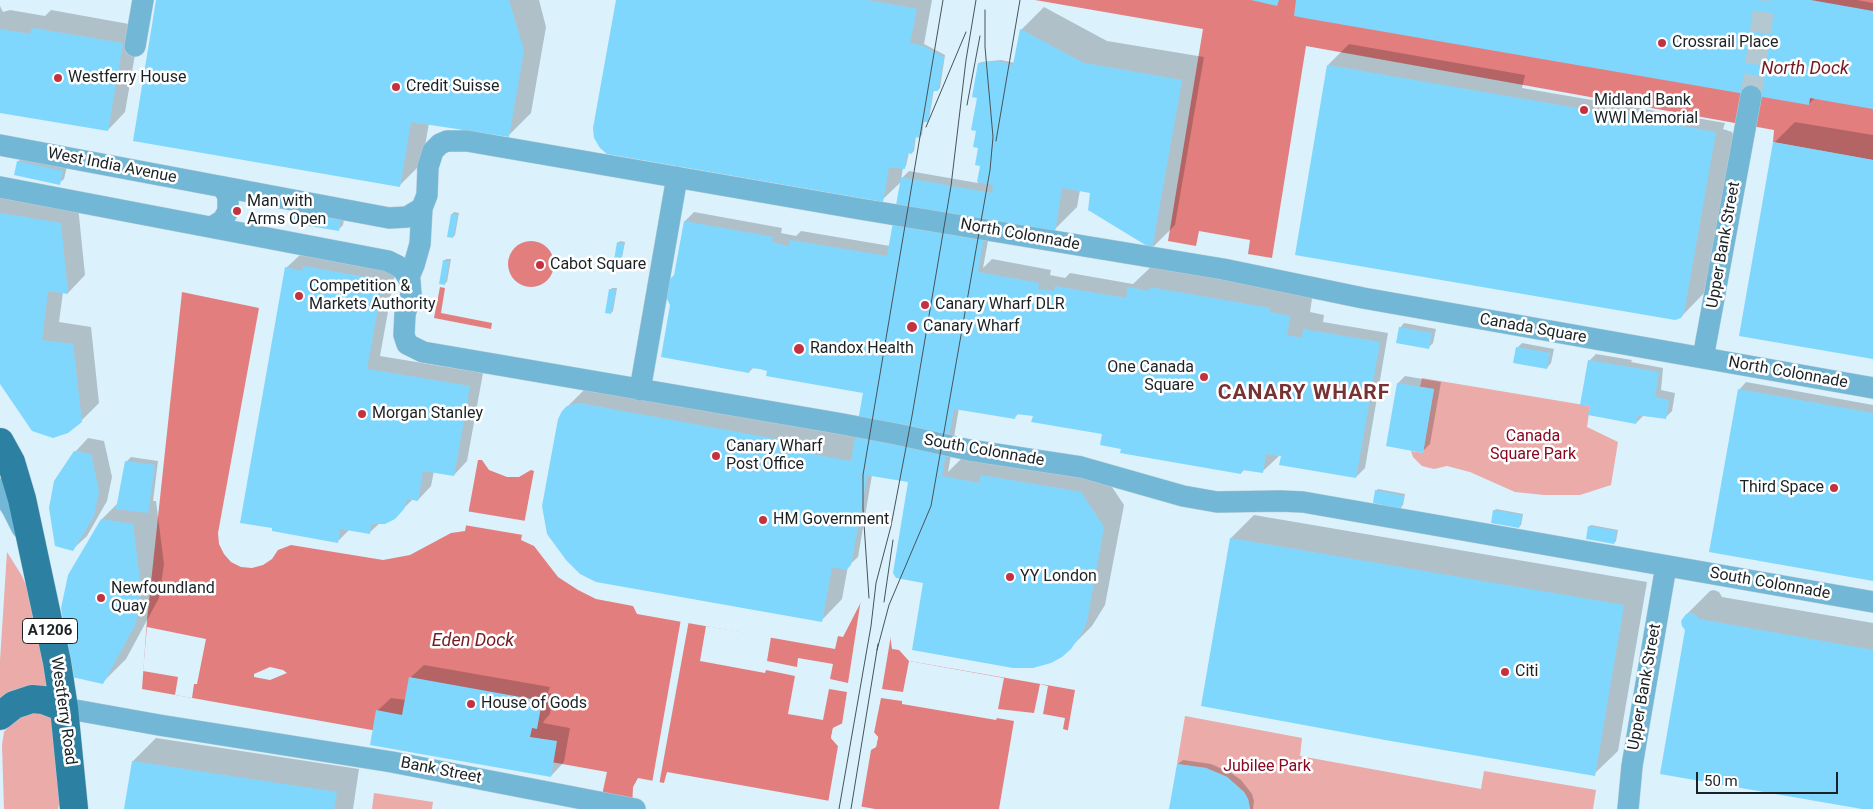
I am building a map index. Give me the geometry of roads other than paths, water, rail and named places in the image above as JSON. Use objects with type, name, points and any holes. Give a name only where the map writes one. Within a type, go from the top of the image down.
[{"type":"main road","name":"Westferry Road","points":[[0,442],[11,462],[22,499],[57,662],[64,708],[74,809]]},
{"type":"main road","points":[[0,716],[14,705],[32,699],[43,700],[64,708]]},
{"type":"street","points":[[135,46],[143,0]]},
{"type":"street","name":"Upper Bank Street","points":[[1703,358],[1751,96]]},
{"type":"street","points":[[468,140],[677,177],[640,390],[423,352],[411,348],[405,339],[404,326],[411,295],[409,277],[420,244],[422,208],[427,195],[428,167],[433,151],[440,144],[447,141],[468,140]]},
{"type":"street","name":"West India Avenue","points":[[0,145],[389,218],[407,217],[422,208]]},
{"type":"street","name":"North Colonnade","points":[[677,177],[1223,269],[1363,298]]},
{"type":"street","points":[[0,187],[381,259],[398,266],[409,277]]},
{"type":"street","points":[[212,227],[223,220],[228,211],[228,196],[223,188]]},
{"type":"street","name":"Canada Square","points":[[1363,298],[1703,358]]},
{"type":"street","name":"North Colonnade","points":[[1703,358],[1873,388]]},
{"type":"street","name":"South Colonnade","points":[[640,390],[837,423],[969,450],[1081,467],[1183,496],[1217,502],[1303,502],[1873,602]]},
{"type":"street","name":"Westferry Road","points":[[0,489],[13,510],[34,554]]},
{"type":"street","name":"Upper Bank Street","points":[[1628,809],[1632,766],[1666,566]]},
{"type":"street","name":"Bank Street","points":[[64,708],[97,714],[108,729],[178,741],[247,738],[402,764],[635,809]]},
{"type":"water","name":"North Dock","points":[[1035,0],[1873,0],[1873,160],[1773,142],[1774,130],[1306,46],[1272,258],[1248,254],[1250,240],[1199,231],[1196,246],[1168,241],[1203,29]]},
{"type":"water","points":[[531,241],[544,245],[550,251],[554,264],[550,277],[544,283],[531,287],[518,283],[512,277],[508,264],[512,251],[518,245]]},
{"type":"water","points":[[440,287],[445,288],[441,313],[492,323],[491,329],[434,318]]},
{"type":"water","name":"Eden Dock","points":[[182,292],[259,308],[218,533],[219,544],[224,554],[231,562],[241,567],[252,568],[263,565],[272,559],[278,550],[291,545],[383,560],[410,555],[451,533],[465,531],[478,460],[482,460],[489,470],[507,477],[519,477],[531,470],[534,471],[521,540],[534,546],[558,577],[596,599],[633,606],[637,614],[835,649],[838,636],[843,637],[861,602],[886,606],[892,649],[899,650],[909,661],[1075,690],[1054,809],[875,809],[667,772],[664,783],[638,778],[633,787],[632,809],[599,809],[607,772],[142,689],[147,620]],"holes":[[[843,723],[871,729],[878,737],[876,747],[867,751],[838,746],[831,738],[833,728]]]},
{"type":"tunnel","points":[[1751,96],[1765,0]]},
{"type":"tram line","points":[[869,598],[863,509],[863,475],[943,0]]},
{"type":"tram line","points":[[839,809],[871,626],[876,583],[891,526],[912,416],[951,186],[966,60],[976,0]]},
{"type":"tram line","points":[[996,141],[1020,0]]},
{"type":"tram line","points":[[877,650],[889,605],[931,506],[990,170],[993,137],[985,47],[985,10]]},
{"type":"tram line","points":[[926,127],[966,32]]},
{"type":"tram line","points":[[967,105],[980,36]]},
{"type":"tram line","points":[[884,602],[893,540]]},
{"type":"tram line","points":[[851,809],[878,644]]},
{"type":"place","name":"Crossrail Place","points":[[1662,43]]},
{"type":"place","name":"Westferry House","points":[[58,78]]},
{"type":"place","name":"Credit Suisse","points":[[396,87]]},
{"type":"place","name":"Midland Bank WWI Memorial","points":[[1584,110]]},
{"type":"place","name":"Man with Arms Open","points":[[237,211]]},
{"type":"place","name":"Cabot Square","points":[[540,265]]},
{"type":"place","name":"Competition & Markets Authority","points":[[299,296]]},
{"type":"place","name":"Canary Wharf DLR","points":[[925,305]]},
{"type":"place","name":"Canary Wharf","points":[[912,327]]},
{"type":"place","name":"Randox Health","points":[[799,349]]},
{"type":"place","name":"One Canada Square","points":[[1204,377]]},
{"type":"place","name":"Morgan Stanley","points":[[362,414]]},
{"type":"place","name":"Canary Wharf Post Office","points":[[716,456]]},
{"type":"place","name":"Third Space","points":[[1834,488]]},
{"type":"place","name":"HM Government","points":[[763,520]]},
{"type":"place","name":"YY London","points":[[1010,577]]},
{"type":"place","name":"Newfoundland Quay","points":[[101,598]]},
{"type":"place","name":"Citi","points":[[1505,672]]},
{"type":"place","name":"House of Gods","points":[[471,704]]},
{"type":"district","name":"CANARY WHARF","points":[[1304,394]]},
{"type":"park label","name":"Canada Square Park","points":[[1533,446]]},
{"type":"park label","name":"Jubilee Park","points":[[1267,767]]}]
